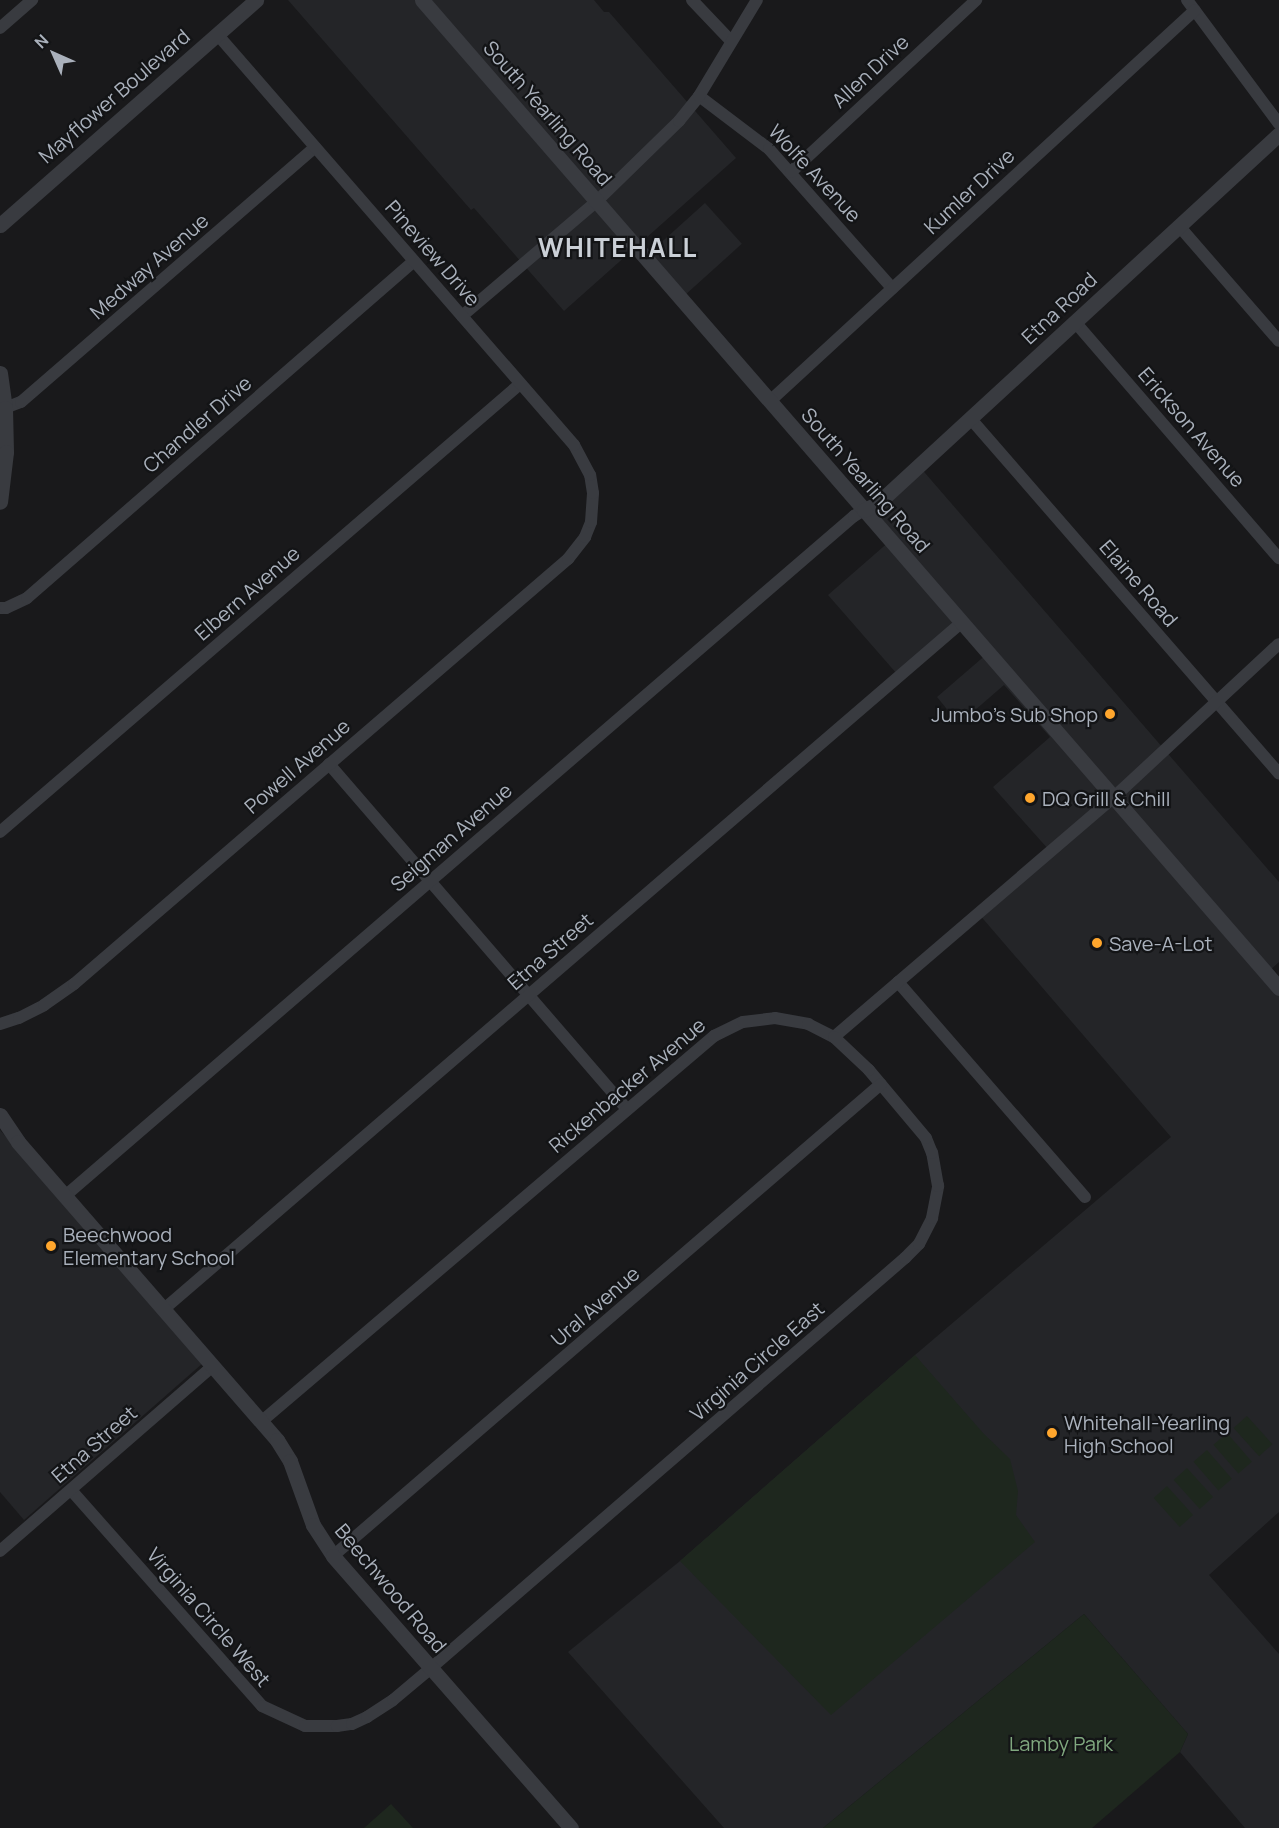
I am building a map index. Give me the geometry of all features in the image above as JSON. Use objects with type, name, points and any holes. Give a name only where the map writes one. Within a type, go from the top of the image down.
[{"type":"street","points":[[0,28],[32,0]]},
{"type":"street","name":"Mayflower Boulevard","points":[[0,225],[256,0]]},
{"type":"street","name":"South Yearling Road","points":[[422,0],[1279,988]]},
{"type":"street","points":[[692,0],[731,41]]},
{"type":"street","points":[[462,316],[597,201],[656,146],[699,96],[757,0]]},
{"type":"street","name":"Allen Drive","points":[[791,172],[976,0]]},
{"type":"street","points":[[1191,5],[1232,64],[1279,124]]},
{"type":"street","name":"Kumler Drive","points":[[770,401],[1191,5]]},
{"type":"street","name":"Pineview Drive","points":[[217,34],[583,459],[590,475],[593,509]]},
{"type":"street","name":"Wolfe Avenue","points":[[699,96],[747,131],[791,172],[892,288]]},
{"type":"street","name":"Etna Road","points":[[864,510],[876,504],[1279,134]]},
{"type":"street","name":"Medway Avenue","points":[[5,408],[21,402],[315,147]]},
{"type":"street","points":[[1179,226],[1279,341]]},
{"type":"street","name":"Chandler Drive","points":[[0,608],[27,598],[414,261]]},
{"type":"street","name":"Erickson Avenue","points":[[1075,322],[1279,558]]},
{"type":"street","points":[[0,373],[5,408],[6,452],[0,502]]},
{"type":"street","name":"Elbern Avenue","points":[[0,832],[520,384]]},
{"type":"street","name":"Elaine Road","points":[[970,418],[1279,773]]},
{"type":"street","name":"Powell Avenue","points":[[0,1024],[19,1018],[44,1005],[74,984],[568,559],[585,537],[593,509]]},
{"type":"street","name":"Seigman Avenue","points":[[65,1196],[854,516],[864,510]]},
{"type":"street","name":"Etna Street","points":[[164,1309],[961,623]]},
{"type":"street","points":[[834,1037],[1113,798],[1279,644]]},
{"type":"street","points":[[329,764],[627,1108]]},
{"type":"street","points":[[898,982],[1085,1197]]},
{"type":"street","name":"Rickenbacker Avenue","points":[[262,1421],[702,1044],[743,1022],[759,1018],[790,1019],[834,1037]]},
{"type":"street","name":"Virginia Circle East","points":[[431,1668],[919,1244],[934,1211],[938,1186],[936,1169],[926,1138],[881,1084],[834,1037]]},
{"type":"street","name":"Ural Avenue","points":[[333,1556],[881,1084]]},
{"type":"street","points":[[0,1114],[18,1142],[65,1196]]},
{"type":"street","name":"Beechwood Road","points":[[65,1196],[262,1421],[290,1461],[312,1525],[333,1556],[571,1828]]},
{"type":"street","name":"Etna Street","points":[[0,1551],[213,1366]]},
{"type":"street","name":"Virginia Circle West","points":[[71,1490],[249,1694],[277,1715],[305,1726],[352,1724],[381,1708],[431,1668]]},
{"type":"shaded area","points":[[288,0],[594,0],[604,12],[609,12],[736,158],[564,311],[474,208],[471,210]]},
{"type":"shaded area","points":[[705,203],[742,244],[681,299],[644,258]]},
{"type":"shaded area","name":"Whitehall-Yearling High School","points":[[919,466],[1279,882],[1279,962],[1266,974],[1279,990],[1279,1512],[1209,1575],[1279,1654],[1279,1828],[1245,1828],[1180,1752],[1188,1734],[1084,1614],[823,1828],[724,1828],[568,1652],[680,1561],[915,1355],[1171,1137],[978,913],[1049,850],[993,787],[1050,737],[1004,685],[959,724],[937,697],[988,653],[960,620],[897,674],[828,595],[891,540],[868,513]]},
{"type":"shaded area","name":"Beechwood Elementary School","points":[[0,1130],[203,1363],[24,1520],[0,1492]]},
{"type":"green space","points":[[915,1355],[983,1433],[1010,1459],[1018,1491],[1016,1515],[1035,1542],[831,1715],[680,1561]]},
{"type":"green space","points":[[1247,1416],[1272,1444],[1259,1456],[1234,1428]]},
{"type":"green space","points":[[1227,1433],[1252,1462],[1238,1473],[1213,1445]]},
{"type":"green space","points":[[1207,1450],[1232,1479],[1218,1490],[1193,1462]]},
{"type":"green space","points":[[1187,1468],[1213,1497],[1200,1509],[1174,1480]]},
{"type":"green space","points":[[1167,1486],[1193,1515],[1180,1527],[1154,1498]]},
{"type":"green space","name":"Lamby Park","points":[[1084,1614],[1188,1734],[1180,1752],[1092,1828],[823,1828]]},
{"type":"green space","points":[[391,1804],[413,1828],[364,1828]]},
{"type":"place","name":"Jumbo's Sub Shop","points":[[1110,714]]},
{"type":"place","name":"DQ Grill & Chill","points":[[1030,798]]},
{"type":"place","name":"Save-A-Lot","points":[[1097,943]]},
{"type":"place","name":"Beechwood Elementary School","points":[[51,1246]]},
{"type":"place","name":"Whitehall-Yearling High School","points":[[1052,1433]]},
{"type":"district","name":"WHITEHALL","points":[[618,248]]}]
